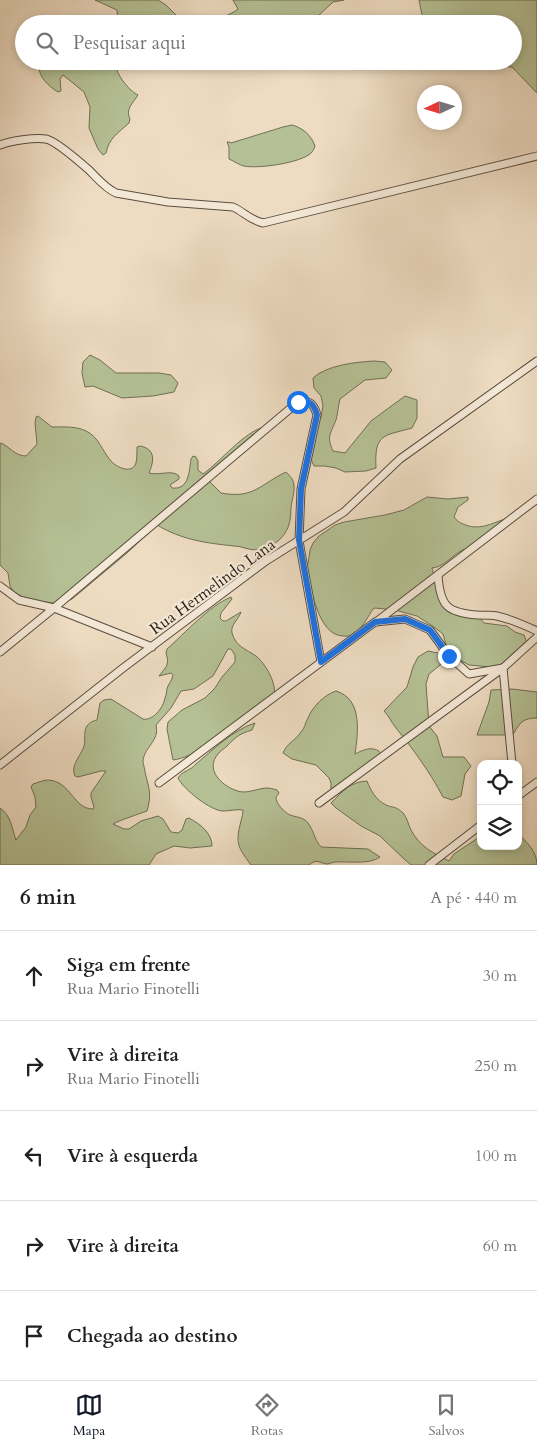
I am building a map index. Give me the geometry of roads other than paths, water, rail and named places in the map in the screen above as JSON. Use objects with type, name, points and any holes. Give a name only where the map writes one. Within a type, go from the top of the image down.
[{"type":"street","points":[[0,145],[9,141],[44,138],[77,160],[108,189],[168,202],[232,207],[254,221],[263,223],[537,156]]},
{"type":"street","name":"Rua Hermelindo Lana","points":[[0,765],[266,561],[344,512],[400,460],[537,361]]},
{"type":"street","points":[[0,652],[298,402],[304,401],[311,402],[314,405],[317,415],[301,489],[299,540],[321,662]]},
{"type":"street","points":[[159,783],[537,499]]},
{"type":"street","points":[[438,575],[439,591],[446,606],[461,614],[496,616],[521,624],[537,632]]},
{"type":"street","points":[[0,586],[19,600],[54,608],[152,647]]},
{"type":"street","points":[[375,622],[405,619],[430,630],[449,656],[469,674],[503,668]]},
{"type":"street","points":[[319,803],[503,668],[537,637]]},
{"type":"street","points":[[503,668],[512,760]]},
{"type":"street","points":[[522,793],[537,782]]},
{"type":"street","points":[[429,865],[477,828]]}]
